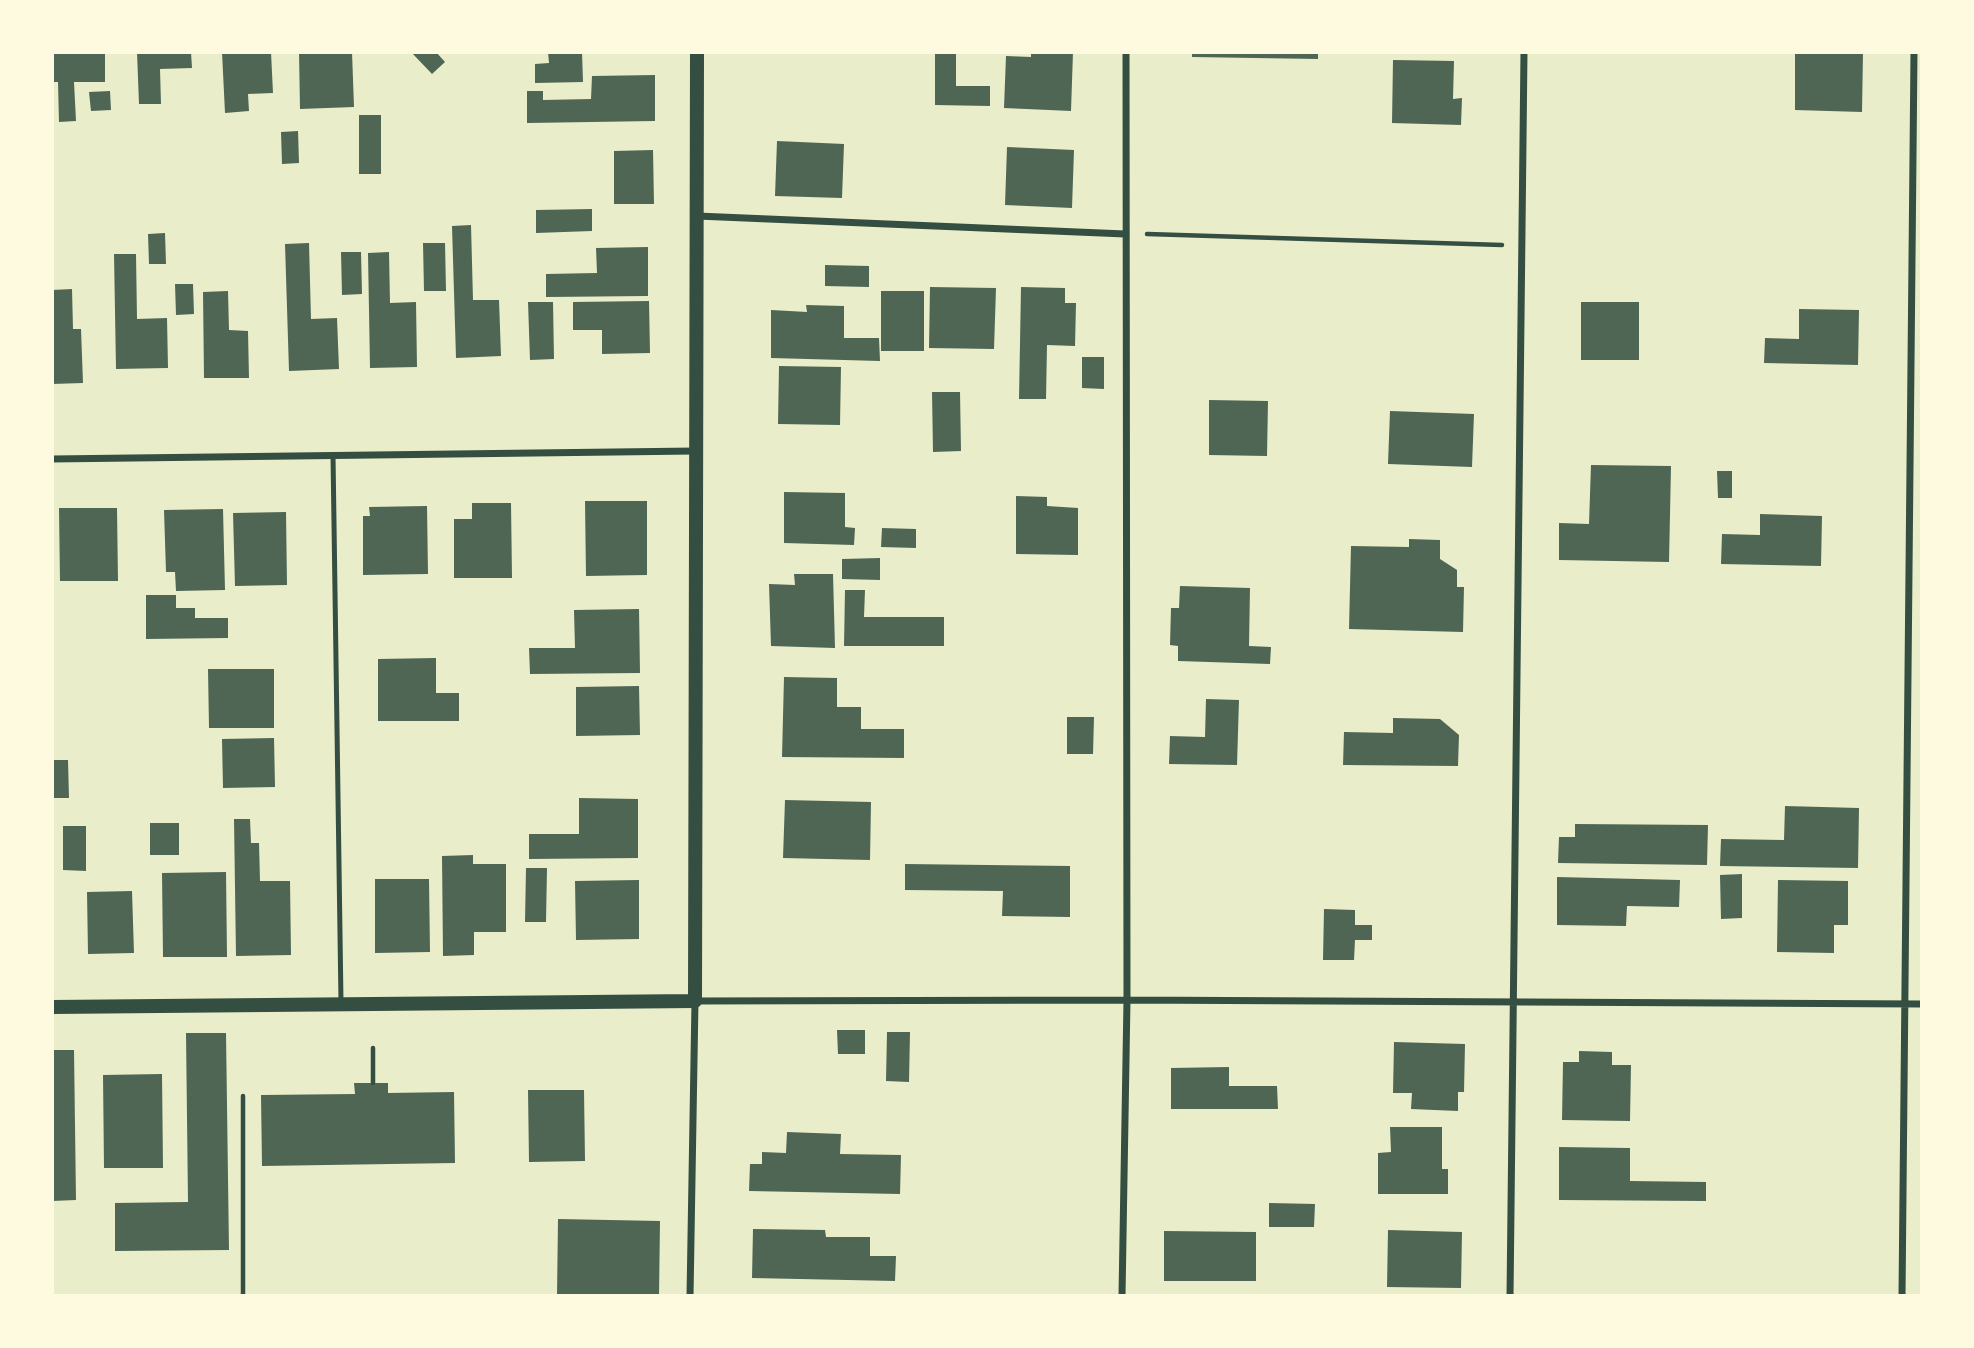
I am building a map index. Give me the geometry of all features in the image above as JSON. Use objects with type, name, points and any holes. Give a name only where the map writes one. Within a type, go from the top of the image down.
[{"type":"main road","points":[[52,1007],[695,1001],[697,52]]},
{"type":"street","points":[[1122,1296],[1127,1000],[1126,52]]},
{"type":"street","points":[[1510,1296],[1516,1001],[1524,52]]},
{"type":"street","points":[[1902,1296],[1907,1004],[1913,52]]},
{"type":"street","points":[[697,216],[1125,234]]},
{"type":"street","points":[[52,459],[695,451]]},
{"type":"street","points":[[690,1296],[695,1001],[1922,1004]]},
{"type":"lane","points":[[333,454],[341,1005]]},
{"type":"path","points":[[1125,234],[1521,246]]},
{"type":"path","points":[[373,1048],[373,1083]]},
{"type":"path","points":[[243,1096],[243,1296]]},
{"type":"building","points":[[52,52],[105,52],[105,82],[74,82],[76,121],[59,122],[58,82],[52,82]]},
{"type":"building","points":[[137,52],[191,52],[192,68],[160,69],[161,104],[139,104]]},
{"type":"building","points":[[222,52],[271,52],[273,93],[248,94],[249,111],[225,113]]},
{"type":"building","points":[[299,52],[352,52],[354,107],[300,109]]},
{"type":"building","points":[[411,52],[436,52],[445,62],[432,74]]},
{"type":"building","points":[[548,52],[582,52],[583,82],[535,83],[535,64],[549,63]]},
{"type":"building","points":[[935,52],[956,52],[956,86],[990,86],[990,106],[935,105]]},
{"type":"building","points":[[1031,52],[1073,52],[1071,111],[1004,108],[1006,56],[1031,57]]},
{"type":"building","points":[[1192,52],[1318,52],[1318,59],[1192,57]]},
{"type":"building","points":[[1795,52],[1863,52],[1862,112],[1795,110]]},
{"type":"building","points":[[1393,60],[1454,61],[1453,99],[1462,98],[1461,125],[1392,123]]},
{"type":"building","points":[[655,75],[655,121],[527,123],[527,91],[543,91],[543,100],[591,99],[592,76]]},
{"type":"building","points":[[110,91],[111,110],[91,111],[89,92]]},
{"type":"building","points":[[359,115],[381,115],[381,174],[359,174]]},
{"type":"building","points":[[298,131],[299,163],[282,164],[281,132]]},
{"type":"building","points":[[777,141],[844,144],[842,198],[775,196]]},
{"type":"building","points":[[1007,147],[1074,150],[1072,208],[1005,205]]},
{"type":"building","points":[[653,150],[654,204],[614,204],[614,151]]},
{"type":"building","points":[[592,209],[592,231],[536,233],[536,210]]},
{"type":"building","points":[[471,225],[473,300],[499,300],[501,356],[456,358],[452,226]]},
{"type":"building","points":[[165,233],[166,264],[149,264],[148,234]]},
{"type":"building","points":[[309,243],[311,319],[337,318],[339,369],[289,371],[285,244]]},
{"type":"building","points":[[423,243],[445,243],[446,291],[424,291]]},
{"type":"building","points":[[648,247],[648,296],[546,297],[546,274],[597,273],[596,248]]},
{"type":"building","points":[[341,252],[361,252],[362,294],[342,295]]},
{"type":"building","points":[[389,252],[390,303],[416,302],[417,367],[370,368],[368,253]]},
{"type":"building","points":[[114,254],[136,254],[137,319],[167,318],[168,368],[116,369]]},
{"type":"building","points":[[825,265],[869,266],[869,287],[825,286]]},
{"type":"building","points":[[175,284],[193,284],[194,314],[176,315]]},
{"type":"building","points":[[930,287],[996,288],[994,349],[929,348]]},
{"type":"building","points":[[1021,287],[1065,288],[1065,303],[1076,303],[1075,346],[1047,345],[1046,399],[1019,399]]},
{"type":"building","points":[[72,289],[73,329],[81,329],[83,383],[52,384],[52,290]]},
{"type":"building","points":[[228,291],[229,330],[248,331],[249,378],[204,378],[203,292]]},
{"type":"building","points":[[881,291],[924,291],[924,351],[881,351]]},
{"type":"building","points":[[649,301],[650,353],[602,354],[602,330],[573,330],[573,302]]},
{"type":"building","points":[[528,302],[553,302],[554,359],[530,360]]},
{"type":"building","points":[[1581,302],[1639,302],[1639,360],[1581,360]]},
{"type":"building","points":[[806,305],[844,306],[844,338],[879,338],[880,361],[771,358],[771,310],[807,312]]},
{"type":"building","points":[[1799,309],[1859,310],[1858,365],[1764,363],[1765,338],[1799,339]]},
{"type":"building","points":[[1082,357],[1104,357],[1104,389],[1082,388]]},
{"type":"building","points":[[779,366],[841,367],[840,425],[778,424]]},
{"type":"building","points":[[932,392],[960,392],[961,451],[933,452]]},
{"type":"building","points":[[1209,400],[1268,401],[1267,456],[1209,455]]},
{"type":"building","points":[[1390,411],[1474,414],[1472,467],[1388,464]]},
{"type":"building","points":[[1591,465],[1671,466],[1669,562],[1559,560],[1559,523],[1589,524]]},
{"type":"building","points":[[1717,471],[1732,471],[1732,498],[1718,498]]},
{"type":"building","points":[[784,492],[845,493],[845,527],[855,528],[854,545],[784,543]]},
{"type":"building","points":[[1016,496],[1047,497],[1047,506],[1078,508],[1078,555],[1016,554]]},
{"type":"building","points":[[585,501],[647,501],[647,575],[586,576]]},
{"type":"building","points":[[472,503],[511,503],[512,578],[454,578],[454,519],[472,519]]},
{"type":"building","points":[[427,506],[428,574],[363,575],[363,516],[370,516],[369,507]]},
{"type":"building","points":[[59,508],[117,508],[118,581],[60,581]]},
{"type":"building","points":[[223,509],[225,590],[176,591],[175,572],[166,572],[164,510]]},
{"type":"building","points":[[286,512],[287,585],[235,586],[233,513]]},
{"type":"building","points":[[1760,514],[1822,516],[1821,566],[1721,564],[1722,534],[1760,535]]},
{"type":"building","points":[[882,528],[916,529],[916,548],[881,547]]},
{"type":"building","points":[[1409,539],[1440,540],[1440,559],[1457,570],[1457,587],[1464,587],[1463,632],[1349,629],[1351,546],[1409,547]]},
{"type":"building","points":[[880,558],[880,580],[842,579],[842,559]]},
{"type":"building","points":[[794,574],[833,574],[835,648],[771,646],[769,584],[795,585]]},
{"type":"building","points":[[1180,586],[1250,588],[1249,646],[1271,647],[1270,664],[1178,661],[1178,646],[1170,645],[1171,608],[1179,608]]},
{"type":"building","points":[[845,590],[865,590],[864,617],[944,617],[944,646],[844,646]]},
{"type":"building","points":[[146,595],[176,595],[176,608],[195,608],[195,618],[228,618],[228,638],[146,639]]},
{"type":"building","points":[[639,609],[640,673],[530,674],[529,648],[575,648],[574,610]]},
{"type":"building","points":[[436,658],[436,693],[459,693],[459,721],[378,721],[378,659]]},
{"type":"building","points":[[208,669],[274,669],[274,728],[209,728]]},
{"type":"building","points":[[784,677],[837,678],[837,707],[861,707],[861,729],[904,729],[904,758],[782,757]]},
{"type":"building","points":[[639,686],[640,735],[576,736],[576,687]]},
{"type":"building","points":[[1206,699],[1239,700],[1237,765],[1169,764],[1170,736],[1205,737]]},
{"type":"building","points":[[1067,717],[1094,717],[1093,754],[1067,754]]},
{"type":"building","points":[[1393,718],[1440,719],[1459,735],[1458,766],[1343,765],[1344,732],[1393,733]]},
{"type":"building","points":[[274,738],[275,787],[223,788],[222,739]]},
{"type":"building","points":[[52,760],[68,760],[69,798],[52,798]]},
{"type":"building","points":[[579,798],[638,799],[638,858],[529,859],[529,834],[579,834]]},
{"type":"building","points":[[785,800],[871,802],[870,860],[783,858]]},
{"type":"building","points":[[1785,806],[1859,808],[1858,868],[1720,866],[1721,839],[1784,840]]},
{"type":"building","points":[[234,819],[250,819],[251,843],[259,843],[260,881],[290,881],[291,955],[236,956]]},
{"type":"building","points":[[150,823],[179,823],[179,855],[150,855]]},
{"type":"building","points":[[1575,824],[1708,825],[1707,865],[1558,863],[1559,837],[1575,837]]},
{"type":"building","points":[[63,826],[86,826],[86,871],[63,870]]},
{"type":"building","points":[[473,855],[473,864],[506,864],[506,932],[474,932],[474,955],[443,956],[442,856]]},
{"type":"building","points":[[905,864],[1070,866],[1070,917],[1002,916],[1003,891],[905,890]]},
{"type":"building","points":[[526,868],[547,868],[546,922],[525,922]]},
{"type":"building","points":[[226,872],[227,957],[163,957],[162,873]]},
{"type":"building","points":[[1742,874],[1742,918],[1721,919],[1720,875]]},
{"type":"building","points":[[1557,877],[1680,880],[1679,907],[1627,906],[1626,926],[1557,925]]},
{"type":"building","points":[[375,879],[429,879],[430,952],[375,953]]},
{"type":"building","points":[[639,880],[639,939],[576,940],[575,881]]},
{"type":"building","points":[[1778,880],[1848,881],[1848,925],[1834,925],[1834,953],[1777,952]]},
{"type":"building","points":[[132,891],[134,953],[88,954],[87,892]]},
{"type":"building","points":[[1324,909],[1355,910],[1355,925],[1372,925],[1372,940],[1355,940],[1354,960],[1323,960]]},
{"type":"building","points":[[837,1030],[865,1030],[865,1054],[838,1054]]},
{"type":"building","points":[[887,1032],[910,1032],[909,1082],[886,1081]]},
{"type":"building","points":[[186,1033],[226,1033],[229,1250],[115,1251],[115,1203],[188,1202]]},
{"type":"building","points":[[1394,1042],[1465,1044],[1464,1092],[1458,1092],[1458,1111],[1411,1109],[1412,1093],[1393,1093]]},
{"type":"building","points":[[52,1050],[74,1050],[76,1200],[52,1201]]},
{"type":"building","points":[[1579,1051],[1612,1052],[1612,1065],[1631,1065],[1630,1121],[1562,1120],[1563,1062],[1579,1062]]},
{"type":"building","points":[[1229,1067],[1229,1086],[1277,1086],[1278,1109],[1171,1109],[1171,1068]]},
{"type":"building","points":[[162,1074],[163,1168],[104,1168],[103,1075]]},
{"type":"building","points":[[354,1083],[388,1083],[388,1093],[454,1092],[455,1163],[262,1166],[261,1095],[355,1094]]},
{"type":"building","points":[[528,1090],[584,1090],[585,1161],[529,1162]]},
{"type":"building","points":[[1390,1127],[1442,1127],[1442,1169],[1448,1169],[1448,1194],[1378,1194],[1378,1153],[1391,1152]]},
{"type":"building","points":[[787,1132],[841,1134],[840,1154],[901,1155],[900,1194],[749,1191],[750,1164],[762,1164],[762,1152],[786,1153]]},
{"type":"building","points":[[1559,1147],[1630,1148],[1630,1181],[1706,1182],[1706,1201],[1559,1200]]},
{"type":"building","points":[[1269,1203],[1315,1204],[1314,1227],[1269,1227]]},
{"type":"building","points":[[558,1219],[660,1221],[659,1296],[557,1296]]},
{"type":"building","points":[[753,1229],[825,1230],[826,1237],[870,1237],[870,1256],[896,1256],[895,1281],[752,1278]]},
{"type":"building","points":[[1388,1230],[1462,1232],[1461,1288],[1387,1287]]},
{"type":"building","points":[[1164,1231],[1256,1232],[1256,1281],[1164,1281]]}]
